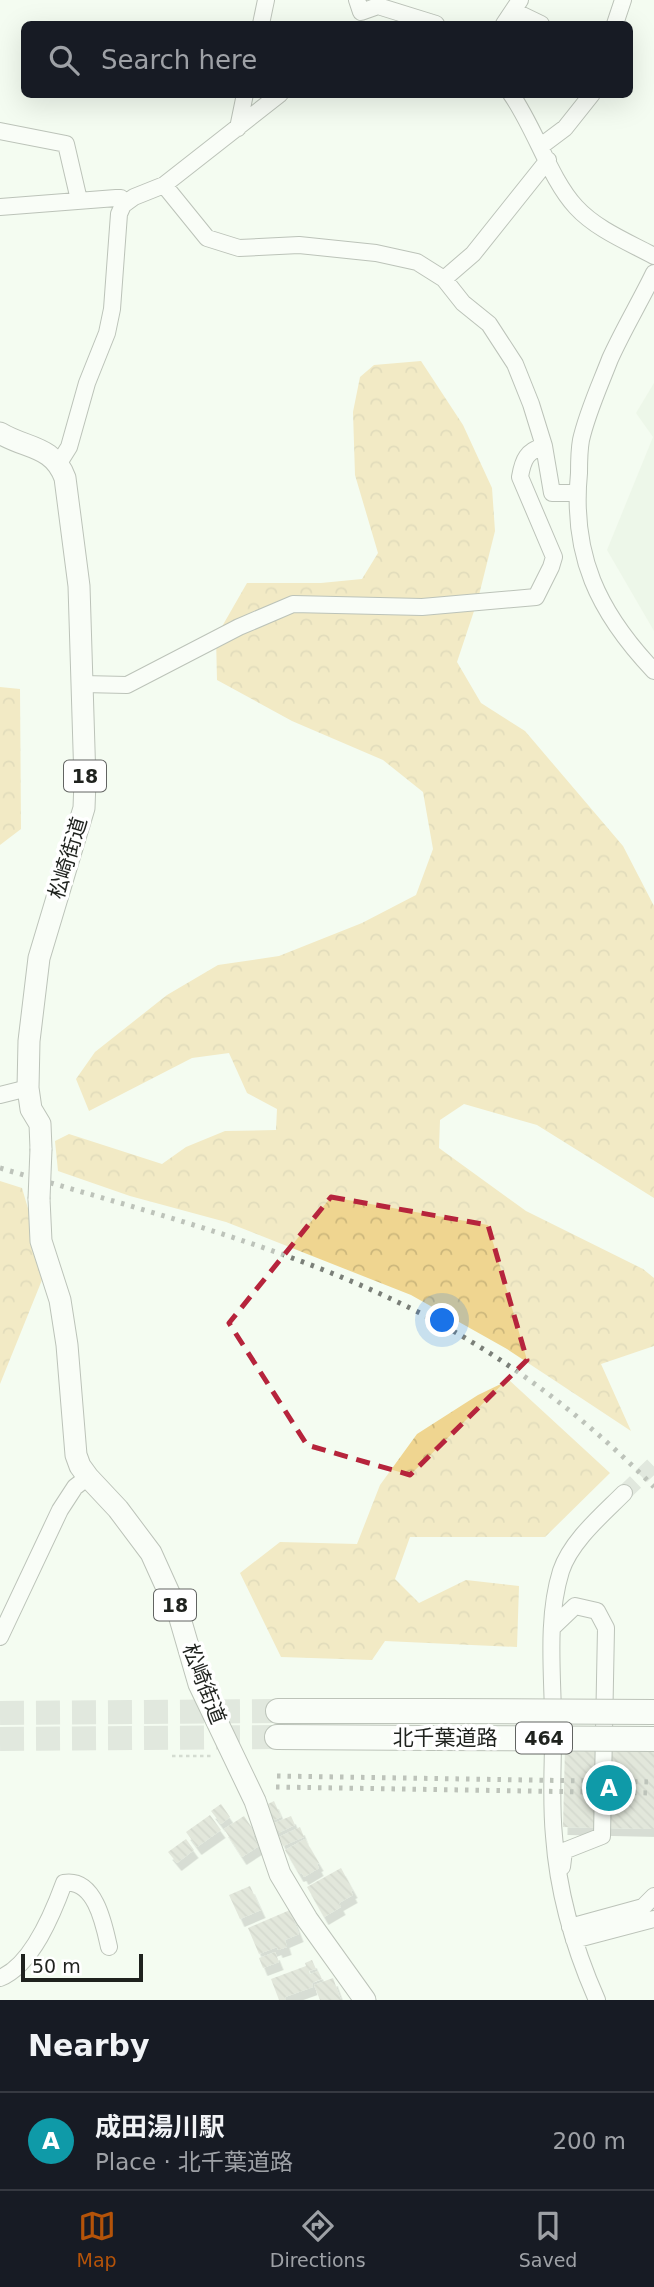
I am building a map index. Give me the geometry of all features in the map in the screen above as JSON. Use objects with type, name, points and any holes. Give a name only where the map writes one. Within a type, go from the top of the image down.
[{"type":"highway","name":"北千葉道路","points":[[278,1710],[654,1712]]},
{"type":"highway","name":"北千葉道路","points":[[277,1737],[654,1738]]},
{"type":"main road","points":[[1,437],[46,453],[59,463]]},
{"type":"main road","name":"松崎街道","points":[[59,463],[65,478],[79,586],[85,781],[83,808],[39,958],[29,1041],[28,1088],[32,1109],[40,1124],[41,1241],[60,1300],[67,1345],[76,1455],[88,1477],[118,1509],[151,1553],[179,1615],[199,1684],[255,1801],[280,1874],[307,1920],[365,2000]]},
{"type":"street","points":[[262,21],[266,0]]},
{"type":"street","points":[[616,21],[623,0]]},
{"type":"street","points":[[356,12],[378,6],[426,21]]},
{"type":"street","points":[[506,21],[517,6],[537,21]]},
{"type":"street","points":[[238,128],[244,98]]},
{"type":"street","points":[[59,463],[69,447],[88,383],[107,333],[112,309],[119,214],[134,197],[164,185],[275,98]]},
{"type":"street","points":[[514,98],[576,207],[611,234],[654,256]]},
{"type":"street","points":[[444,279],[473,254],[544,153],[589,98]]},
{"type":"street","points":[[0,131],[66,144],[79,201]]},
{"type":"street","points":[[164,185],[206,238],[239,248],[299,245],[376,253],[417,262],[444,279],[463,303],[489,324],[515,364],[544,446],[552,493],[577,493]]},
{"type":"street","points":[[0,207],[121,198],[126,203]]},
{"type":"street","points":[[654,273],[611,357],[594,401],[581,441],[577,493],[578,528],[587,571],[603,606],[620,632],[654,671]]},
{"type":"street","points":[[83,684],[127,685],[239,626],[293,604],[422,607],[536,597],[554,557],[520,477],[522,464],[528,453],[544,446]]},
{"type":"street","points":[[0,1095],[28,1088]]},
{"type":"street","points":[[0,1637],[60,1510],[75,1487],[88,1477]]},
{"type":"street","points":[[597,2000],[572,1934],[560,1885],[553,1835],[553,1626],[562,1569],[578,1542],[624,1493]]},
{"type":"street","points":[[553,1626],[575,1606],[597,1611],[606,1628],[602,1836],[564,1851],[560,1885]]},
{"type":"street","points":[[0,1978],[18,1966],[47,1925],[64,1883],[71,1882],[82,1886],[94,1901],[102,1917],[109,1947]]},
{"type":"street","points":[[572,1934],[643,1907],[654,1896]]},
{"type":"street","points":[[572,1934],[654,1919]]},
{"type":"path","points":[[172,1756],[220,1756]]},
{"type":"highlighted area","points":[[331,1197],[488,1225],[527,1360],[410,1475],[307,1445],[229,1323]]},
{"type":"shaded area","points":[[654,383],[654,631],[607,550],[653,437],[636,413]]},
{"type":"green space","points":[[421,361],[463,425],[492,488],[495,531],[478,599],[457,662],[481,703],[525,731],[623,846],[654,906],[654,1198],[537,1125],[464,1104],[440,1120],[439,1148],[526,1211],[643,1269],[654,1278],[654,1346],[601,1364],[631,1431],[507,1349],[411,1295],[226,1222],[130,1196],[58,1171],[55,1141],[69,1134],[162,1164],[186,1147],[225,1131],[276,1130],[277,1109],[247,1093],[229,1053],[192,1058],[89,1111],[76,1079],[95,1052],[167,995],[218,965],[279,956],[362,923],[416,895],[433,849],[423,792],[383,760],[292,721],[217,680],[216,637],[247,583],[321,583],[362,579],[378,553],[355,475],[353,412],[360,377],[374,365]]},
{"type":"green space","points":[[0,687],[20,689],[21,829],[0,845]]},
{"type":"green space","points":[[0,1181],[22,1188],[46,1270],[0,1384]]},
{"type":"green space","points":[[509,1380],[610,1473],[545,1537],[410,1537],[395,1579],[419,1603],[466,1580],[519,1586],[517,1647],[385,1641],[372,1660],[281,1657],[240,1573],[280,1542],[357,1544],[380,1485],[417,1434],[478,1395]]},
{"type":"building","points":[[565,1748],[654,1749],[654,1829],[563,1827]]},
{"type":"building","points":[[274,1801],[281,1817],[272,1821],[266,1805]]},
{"type":"building","points":[[221,1804],[230,1817],[221,1824],[211,1811]]},
{"type":"building","points":[[210,1815],[221,1830],[197,1847],[186,1832]]},
{"type":"building","points":[[244,1816],[256,1834],[253,1836],[259,1846],[242,1857],[224,1829]]},
{"type":"building","points":[[291,1816],[295,1825],[276,1834],[272,1824]]},
{"type":"building","points":[[300,1827],[304,1837],[283,1846],[279,1837]]},
{"type":"building","points":[[186,1839],[194,1850],[177,1863],[168,1852]]},
{"type":"building","points":[[305,1839],[319,1863],[319,1868],[304,1877],[302,1873],[299,1874],[285,1850]]},
{"type":"building","points":[[341,1868],[353,1895],[339,1903],[341,1907],[324,1917],[307,1887]]},
{"type":"building","points":[[250,1886],[261,1910],[240,1919],[229,1895]]},
{"type":"building","points":[[290,1910],[299,1934],[285,1940],[287,1947],[278,1950],[277,1947],[259,1954],[248,1928]]},
{"type":"building","points":[[275,1952],[279,1962],[263,1968],[259,1958]]},
{"type":"building","points":[[312,1960],[316,1969],[309,1971],[310,1974],[318,1971],[322,1979],[312,1983],[313,1987],[285,1997],[286,2000],[279,2000],[271,1979],[306,1966],[305,1963]]},
{"type":"building","points":[[333,1978],[341,2000],[320,2000],[314,1985]]},
{"type":"tunnel","points":[[624,1493],[654,1464]]},
{"type":"tunnel","points":[[0,1713],[278,1711]]},
{"type":"tunnel","points":[[0,1739],[277,1737]]},
{"type":"railway","points":[[0,1168],[264,1248],[366,1288],[416,1311],[512,1368],[572,1412],[654,1487]]},
{"type":"railway","points":[[277,1776],[654,1782]]},
{"type":"railway","points":[[276,1787],[654,1793]]},
{"type":"place","name":"成田湯川駅","points":[[609,1788]]}]
